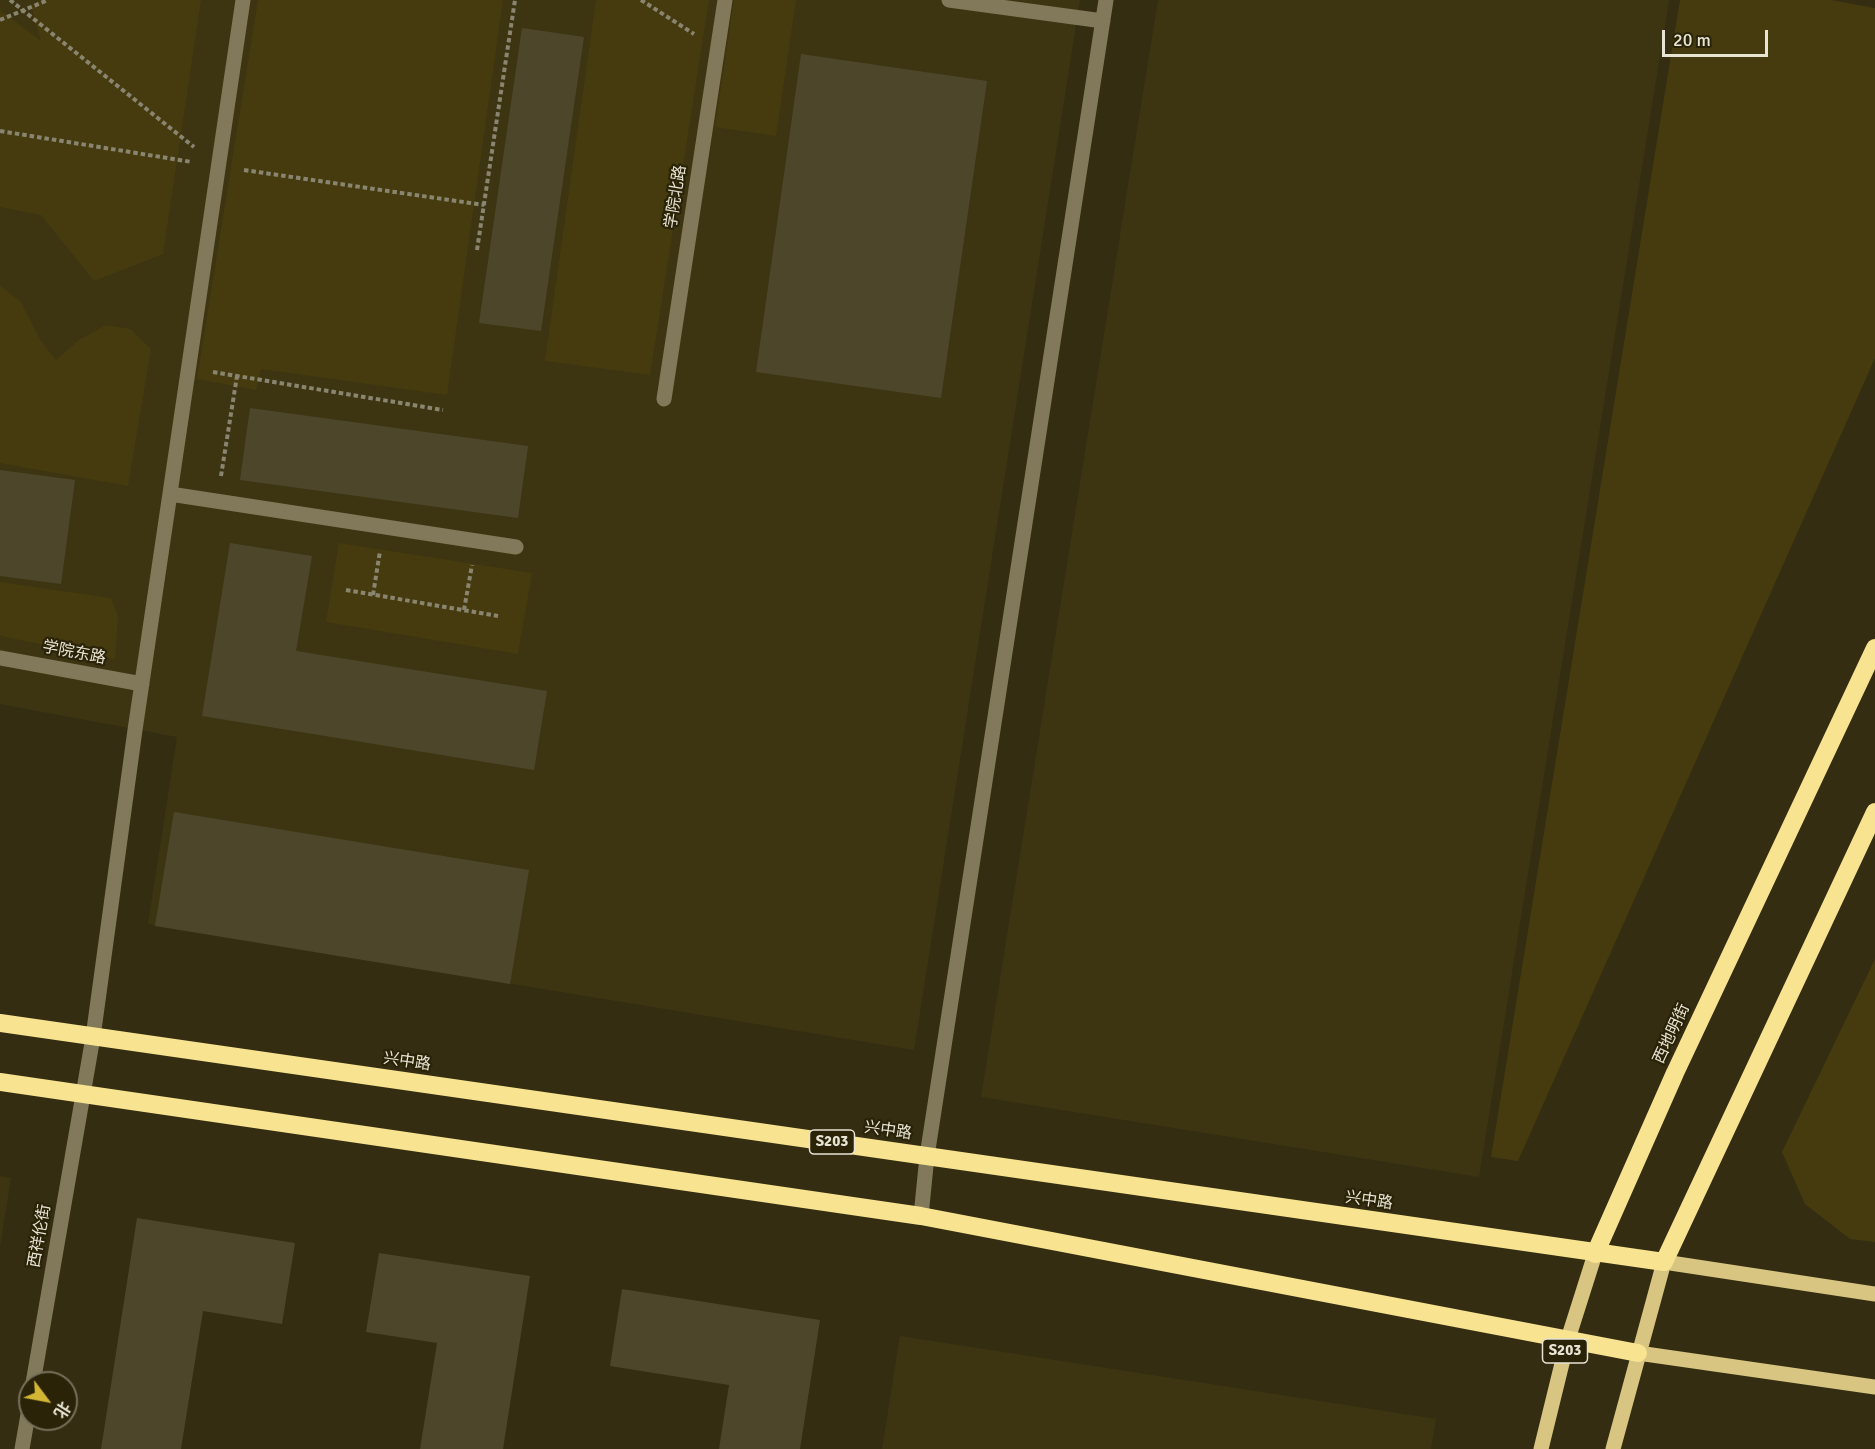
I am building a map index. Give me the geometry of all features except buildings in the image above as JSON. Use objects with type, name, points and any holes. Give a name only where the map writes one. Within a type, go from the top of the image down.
[{"type":"highway","name":"西地明街","points":[[1594,1254],[1675,1073],[1875,648]]},
{"type":"highway","points":[[1664,1262],[1875,812]]},
{"type":"highway","name":"兴中路","points":[[0,1023],[1594,1254],[1664,1262]]},
{"type":"highway","name":"S203","points":[[0,1082],[921,1216],[1638,1353]]},
{"type":"main road","name":"西地明街","points":[[1541,1449],[1568,1339],[1594,1254]]},
{"type":"main road","points":[[1613,1449],[1664,1262],[1875,1294]]},
{"type":"main road","points":[[1638,1353],[1875,1387]]},
{"type":"street","name":"西祥伦街","points":[[35,1371],[93,1037],[142,684],[243,0]]},
{"type":"street","name":"学院北路","points":[[664,399],[725,0]]},
{"type":"street","points":[[950,0],[1103,21]]},
{"type":"street","points":[[921,1216],[927,1156],[1106,0]]},
{"type":"street","points":[[170,494],[516,547]]},
{"type":"street","name":"学院东路","points":[[0,658],[142,684]]},
{"type":"street","points":[[22,1449],[25,1431]]},
{"type":"path","points":[[10,0],[218,166]]},
{"type":"path","points":[[0,20],[48,0]]},
{"type":"path","points":[[477,250],[516,0]]},
{"type":"path","points":[[641,0],[717,50]]},
{"type":"path","points":[[189,368],[443,410]]},
{"type":"path","points":[[217,502],[237,376]]},
{"type":"path","points":[[373,595],[384,527]]},
{"type":"path","points":[[464,610],[476,541]]},
{"type":"path","points":[[346,590],[498,616]]},
{"type":"shaded area","points":[[0,0],[1080,0],[914,1050],[148,924],[177,737],[0,704]]},
{"type":"shaded area","points":[[42,0],[201,0],[163,254],[94,281],[41,215],[0,207],[0,7],[1,11],[41,41],[31,5]]},
{"type":"shaded area","points":[[258,0],[503,0],[447,395],[261,369],[256,390],[197,379]]},
{"type":"shaded area","points":[[596,0],[709,0],[650,375],[545,361]]},
{"type":"shaded area","points":[[734,0],[796,0],[776,136],[715,127]]},
{"type":"shaded area","points":[[1158,0],[1669,0],[1479,1177],[981,1097]]},
{"type":"shaded area","points":[[1680,0],[1831,0],[1875,8],[1875,358],[1518,1161],[1491,1157]]},
{"type":"shaded area","points":[[0,286],[20,301],[41,341],[56,360],[79,340],[106,325],[130,329],[151,349],[128,486],[0,463]]},
{"type":"shaded area","points":[[339,543],[532,573],[518,654],[326,622]]},
{"type":"shaded area","points":[[0,582],[111,598],[118,616],[115,659],[0,635]]},
{"type":"shaded area","points":[[1875,959],[1875,1242],[1850,1239],[1805,1204],[1782,1152]]},
{"type":"shaded area","points":[[0,1176],[11,1178],[0,1246]]},
{"type":"shaded area","points":[[900,1336],[1436,1419],[1431,1449],[882,1449]]}]
